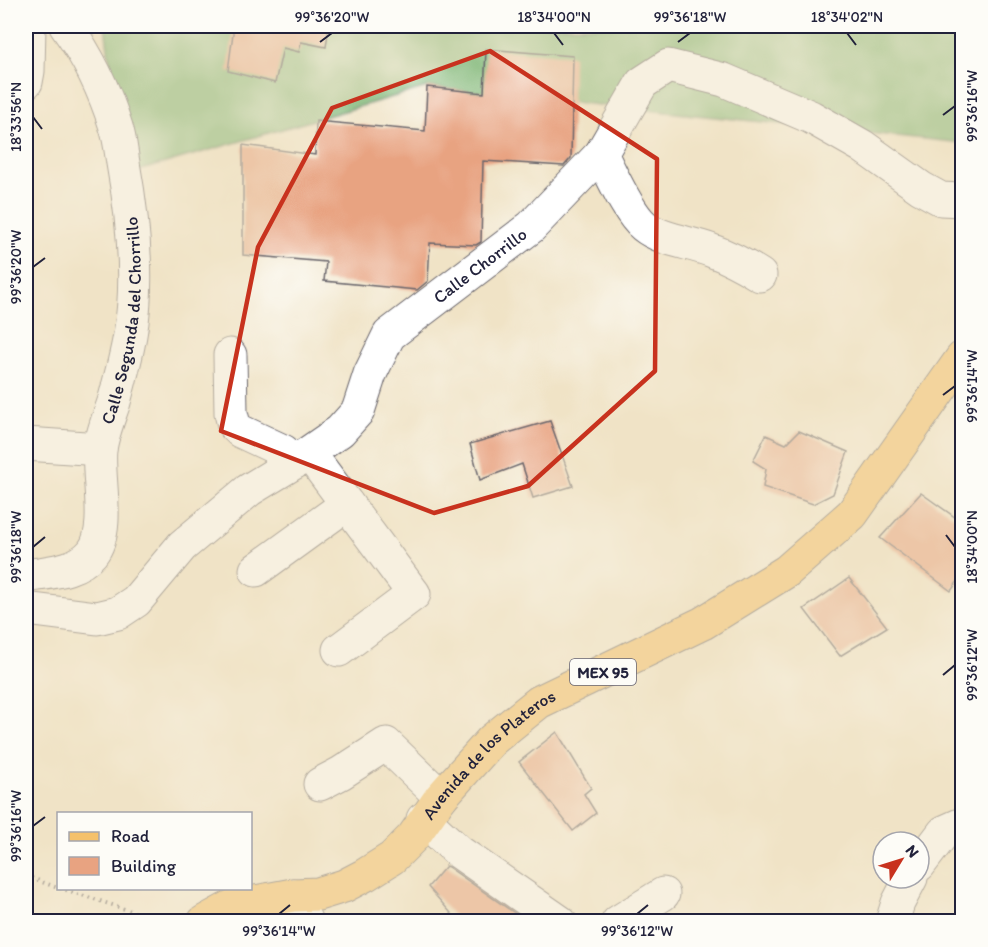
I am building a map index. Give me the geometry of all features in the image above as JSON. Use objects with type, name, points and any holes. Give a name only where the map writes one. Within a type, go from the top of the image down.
[{"type":"main road","name":"Avenida de los Plateros","points":[[204,921],[238,914],[299,908],[318,894],[344,886],[365,875],[392,858],[413,837],[432,808],[492,740],[539,702],[703,623],[787,571],[852,514],[963,358]]},
{"type":"street","points":[[27,77],[29,26]]},
{"type":"street","name":"Calle Segunda del Chorrillo","points":[[26,576],[71,568],[93,552],[99,541],[101,525],[100,449],[122,372],[130,332],[134,282],[132,227],[116,128],[92,68],[66,26]]},
{"type":"street","name":"Calle Chorrillo","points":[[26,609],[97,618],[118,613],[136,601],[182,546],[249,490],[302,458],[340,431],[358,411],[370,374],[389,335],[531,227],[601,154],[642,83],[668,66],[724,80],[811,117],[862,146],[921,188],[941,199],[963,200]]},
{"type":"street","points":[[601,154],[617,186],[644,226],[659,234],[735,260],[760,274]]},
{"type":"street","points":[[230,355],[231,413],[234,425],[240,431],[302,458],[347,504],[414,594],[339,650]]},
{"type":"street","points":[[26,444],[100,449]]},
{"type":"street","points":[[256,570],[347,504]]},
{"type":"street","points":[[320,784],[386,744],[432,808],[459,852],[560,921]]},
{"type":"street","points":[[931,850],[945,832],[963,824]]},
{"type":"street","points":[[892,921],[905,890]]},
{"type":"street","points":[[618,921],[663,894]]},
{"type":"path","points":[[26,876],[57,887]]},
{"type":"path","points":[[65,890],[140,914],[176,921]]},
{"type":"highlighted area","points":[[490,51],[657,159],[655,371],[528,486],[434,513],[221,431],[258,247],[332,108]]},
{"type":"green space","points":[[105,26],[962,26],[962,143],[427,87],[124,175]]},
{"type":"building","points":[[234,26],[329,26],[326,47],[301,42],[299,52],[283,48],[275,83],[228,71]]},
{"type":"building","points":[[486,49],[573,56],[571,158],[564,166],[483,161],[481,242],[476,245],[430,243],[428,281],[417,290],[324,281],[326,262],[243,255],[243,145],[315,155],[316,121],[425,131],[427,87],[484,93]]},
{"type":"building","points":[[550,421],[573,486],[533,498],[522,464],[480,480],[470,444]]},
{"type":"building","points":[[799,431],[848,452],[833,494],[813,504],[763,487],[766,469],[753,461],[766,435],[786,444]]},
{"type":"building","points":[[921,493],[963,523],[963,574],[951,591],[880,538]]},
{"type":"building","points":[[849,578],[887,627],[840,656],[804,609]]},
{"type":"building","points":[[557,732],[591,788],[584,794],[596,813],[573,831],[519,762]]},
{"type":"building","points":[[446,866],[526,921],[458,921],[428,887]]}]
